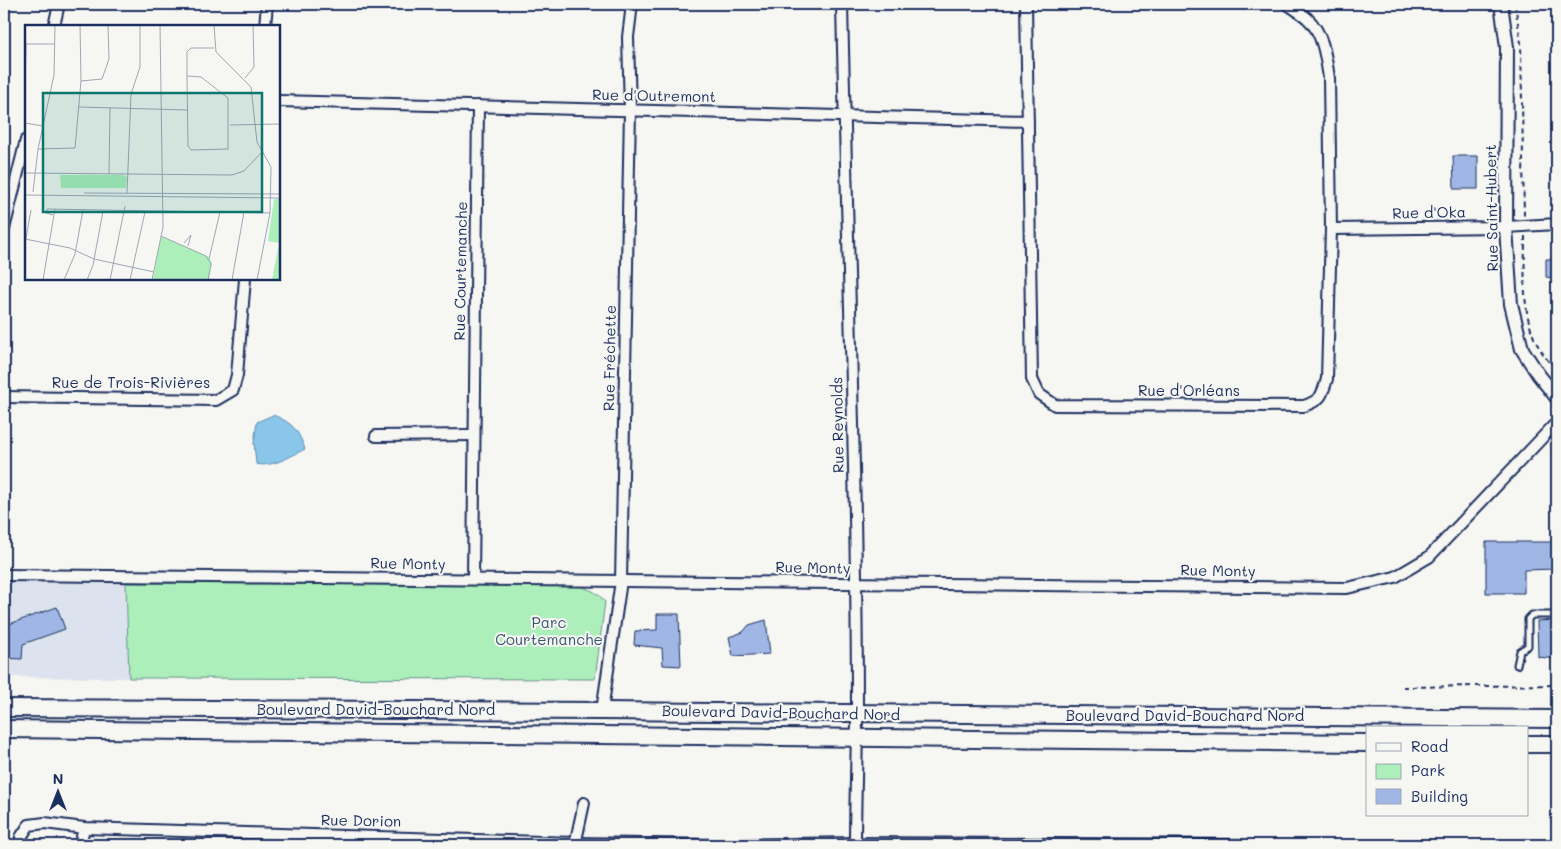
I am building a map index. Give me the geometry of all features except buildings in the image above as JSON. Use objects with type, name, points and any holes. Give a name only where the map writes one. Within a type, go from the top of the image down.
[{"type":"highway","name":"Boulevard David-Bouchard Nord","points":[[4,708],[1557,719]]},
{"type":"highway","name":"Boulevard David-Bouchard Nord","points":[[4,729],[1366,743]]},
{"type":"highway","points":[[1528,744],[1557,744]]},
{"type":"street","points":[[54,25],[59,4]]},
{"type":"street","points":[[265,25],[267,4]]},
{"type":"street","name":"Rue Fréchette","points":[[602,711],[621,581],[630,110],[628,37],[632,4]]},
{"type":"street","name":"Rue Reynolds","points":[[842,4],[852,351],[857,714],[855,844]]},
{"type":"street","name":"Rue d'Orléans","points":[[1026,4],[1032,379],[1039,394],[1055,405],[1304,406],[1318,401],[1323,393],[1327,379],[1331,229],[1329,78],[1318,34],[1308,19],[1287,4]]},
{"type":"street","name":"Rue Saint-Hubert","points":[[1501,4],[1507,47],[1506,227],[1511,304],[1522,349],[1538,374],[1557,398]]},
{"type":"street","name":"Rue d'Outremont","points":[[280,101],[1028,121]]},
{"type":"street","name":"Rue Courtemanche","points":[[473,579],[478,106]]},
{"type":"street","points":[[4,229],[25,144]]},
{"type":"street","name":"Rue d'Oka","points":[[1331,229],[1506,227],[1557,224]]},
{"type":"street","name":"Rue de Trois-Rivières","points":[[4,397],[216,400],[233,390],[237,375],[246,280]]},
{"type":"street","name":"Rue Monty","points":[[4,575],[1347,588],[1395,577],[1429,557],[1557,422]]},
{"type":"street","points":[[376,436],[474,435]]},
{"type":"street","points":[[575,844],[584,803]]},
{"type":"street","name":"Rue Dorion","points":[[21,845],[21,837],[29,825],[45,823],[84,828],[431,841],[716,845]]},
{"type":"street","points":[[80,845],[84,828]]},
{"type":"street","points":[[282,845],[284,834]]},
{"type":"street","points":[[731,845],[1237,845]]},
{"type":"lane","points":[[1517,665],[1520,651],[1528,646],[1528,619],[1532,615],[1557,616]]},
{"type":"path","points":[[1515,4],[1521,43],[1525,299],[1534,338],[1542,353],[1557,373]]},
{"type":"path","points":[[1403,687],[1557,685]]},
{"type":"shaded area","points":[[4,582],[126,583],[129,678],[4,677]]},
{"type":"green space","name":"Parc Courtemanche","points":[[126,583],[571,584],[594,592],[605,602],[595,679],[129,678]]},
{"type":"water","points":[[273,415],[294,428],[305,449],[275,463],[256,464],[254,443],[257,422]]}]
